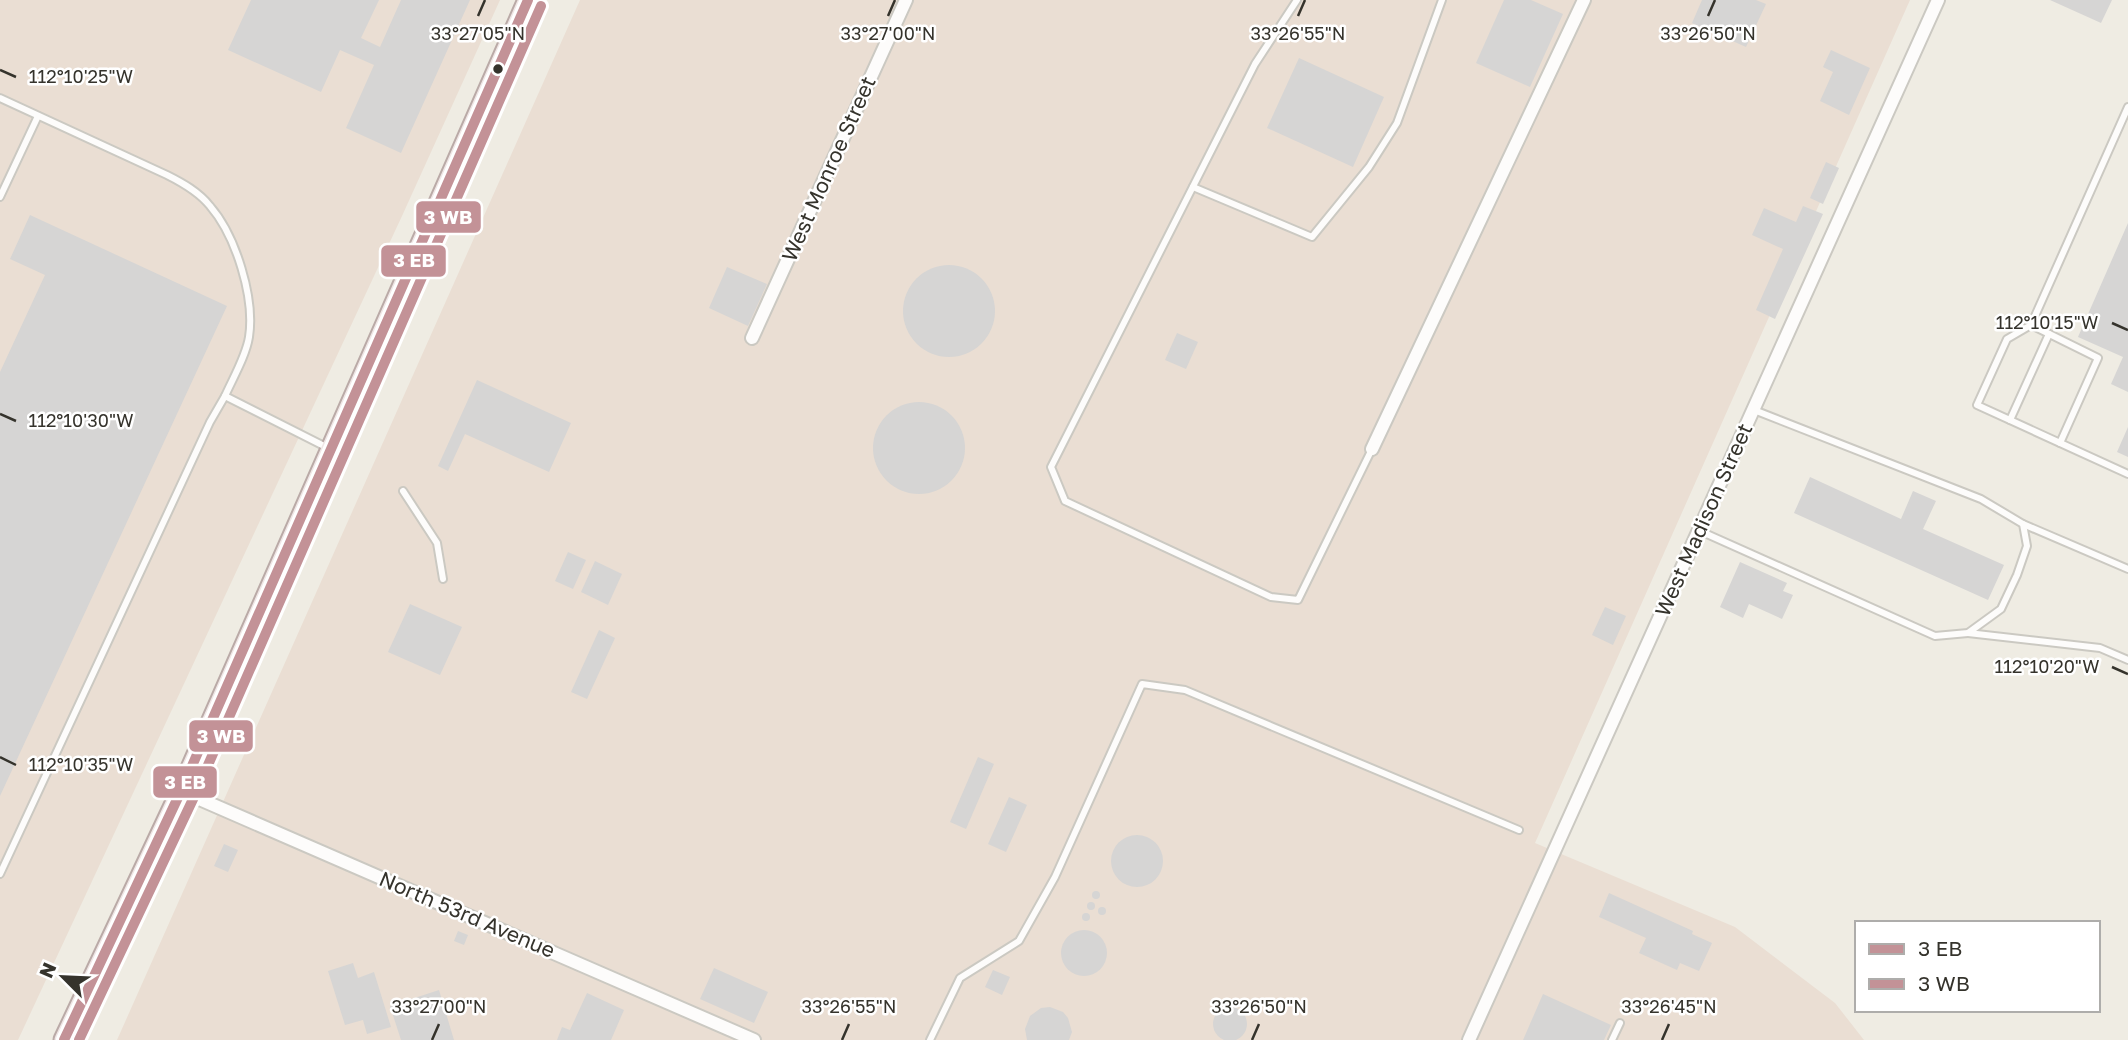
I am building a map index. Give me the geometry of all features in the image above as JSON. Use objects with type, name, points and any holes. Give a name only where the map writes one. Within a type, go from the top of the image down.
[{"type":"main road","points":[[64,1040],[181,791],[528,0]]},
{"type":"street","name":"West Monroe Street","points":[[752,338],[906,0]]},
{"type":"street","points":[[1372,449],[1584,0]]},
{"type":"street","name":"West Madison Street","points":[[1469,1040],[1938,0]]},
{"type":"street","name":"North 53rd Avenue","points":[[181,791],[754,1040]]},
{"type":"lane","points":[[1297,0],[1255,64],[1051,467],[1065,501],[1271,597],[1298,600],[1372,449]]},
{"type":"lane","points":[[1193,187],[1312,237],[1369,167],[1397,123],[1442,0]]},
{"type":"lane","points":[[0,98],[188,186],[211,206],[237,255],[251,316],[249,340],[225,396],[209,422],[0,874]]},
{"type":"lane","points":[[2128,107],[2031,325],[2007,339],[1978,405],[2128,474]]},
{"type":"lane","points":[[0,197],[38,116]]},
{"type":"lane","points":[[2031,325],[2098,358],[2060,443]]},
{"type":"lane","points":[[2010,420],[2049,334]]},
{"type":"lane","points":[[225,396],[331,449]]},
{"type":"lane","points":[[1754,410],[1981,499],[2023,524],[2128,569]]},
{"type":"lane","points":[[403,491],[437,543],[443,579]]},
{"type":"lane","points":[[1968,634],[2001,608],[2017,575],[2026,546],[2023,524]]},
{"type":"lane","points":[[1699,531],[1935,636],[1968,634],[2099,648],[2128,660]]},
{"type":"lane","points":[[930,1040],[960,978],[1019,941],[1055,877],[1142,684],[1185,690],[1519,830]]},
{"type":"lane","points":[[1612,1040],[1620,1023]]},
{"type":"shaded area","points":[[0,0],[500,0],[18,1040],[0,1040]]},
{"type":"shaded area","points":[[580,0],[1910,0],[1535,843],[1735,927],[1835,1003],[1864,1040],[117,1040]]},
{"type":"building","points":[[251,0],[379,0],[361,38],[380,47],[401,0],[470,0],[401,153],[346,128],[374,65],[340,50],[321,92],[228,50]]},
{"type":"building","points":[[1504,0],[1531,0],[1563,14],[1530,87],[1476,63]]},
{"type":"building","points":[[1702,0],[1756,0],[1766,4],[1746,47],[1692,23]]},
{"type":"building","points":[[2050,0],[2112,0],[2101,23]]},
{"type":"building","points":[[1831,50],[1870,68],[1849,115],[1820,101],[1833,72],[1823,67]]},
{"type":"building","points":[[1299,58],[1384,97],[1353,167],[1267,128]]},
{"type":"building","points":[[1826,162],[1839,168],[1823,204],[1810,198]]},
{"type":"building","points":[[1803,206],[1823,214],[1775,319],[1756,310],[1783,249],[1752,235],[1764,208],[1796,222]]},
{"type":"building","points":[[30,215],[227,306],[0,796],[0,372],[45,275],[10,259]]},
{"type":"building","points":[[2128,223],[2128,392],[2111,384],[2123,357],[2078,337]]},
{"type":"building","points":[[940,265],[958,265],[975,272],[988,285],[995,302],[995,320],[988,337],[975,350],[958,357],[940,357],[923,350],[910,337],[903,320],[903,302],[910,285],[923,272]]},
{"type":"building","points":[[727,267],[767,284],[748,326],[709,308]]},
{"type":"building","points":[[1177,333],[1198,342],[1186,369],[1165,360]]},
{"type":"building","points":[[477,380],[571,423],[549,472],[465,434],[448,471],[438,466]]},
{"type":"building","points":[[919,402],[937,406],[951,416],[961,430],[965,448],[961,466],[951,480],[937,490],[919,494],[901,490],[887,480],[877,466],[873,448],[877,430],[887,416],[901,406]]},
{"type":"building","points":[[2128,427],[2128,457],[2117,452]]},
{"type":"building","points":[[1810,477],[1901,519],[1913,491],[1936,501],[1923,529],[2004,565],[1988,600],[1794,513]]},
{"type":"building","points":[[568,552],[586,560],[573,589],[555,581]]},
{"type":"building","points":[[595,561],[622,574],[608,605],[581,592]]},
{"type":"building","points":[[1740,562],[1787,583],[1783,591],[1793,595],[1782,619],[1749,604],[1743,618],[1720,607]]},
{"type":"building","points":[[410,604],[462,627],[440,675],[388,652]]},
{"type":"building","points":[[1605,607],[1626,616],[1613,645],[1592,635]]},
{"type":"building","points":[[599,630],[615,638],[587,699],[571,692]]},
{"type":"building","points":[[978,757],[994,764],[966,829],[950,822]]},
{"type":"building","points":[[1009,797],[1027,805],[1006,852],[988,844]]},
{"type":"building","points":[[1137,835],[1147,837],[1155,843],[1161,851],[1161,871],[1155,879],[1147,885],[1137,887],[1127,885],[1119,879],[1113,871],[1111,861],[1113,851],[1119,843],[1127,837]]},
{"type":"building","points":[[224,844],[238,850],[228,872],[214,866]]},
{"type":"building","points":[[1096,891],[1100,895],[1096,899],[1092,895]]},
{"type":"building","points":[[1609,893],[1693,931],[1692,934],[1712,943],[1699,971],[1680,963],[1677,970],[1639,953],[1646,938],[1599,917]]},
{"type":"building","points":[[1091,902],[1095,906],[1091,910],[1087,906]]},
{"type":"building","points":[[1102,907],[1106,911],[1102,915],[1098,911]]},
{"type":"building","points":[[1086,913],[1090,917],[1086,921],[1082,917]]},
{"type":"building","points":[[1084,930],[1100,937],[1107,953],[1100,969],[1084,976],[1068,969],[1061,953],[1068,937]]},
{"type":"building","points":[[458,931],[468,935],[464,945],[454,941]]},
{"type":"building","points":[[353,963],[358,978],[374,972],[391,1027],[367,1034],[363,1020],[345,1025],[328,971]]},
{"type":"building","points":[[714,968],[768,992],[754,1023],[700,999]]},
{"type":"building","points":[[993,970],[1010,977],[1002,995],[985,987]]},
{"type":"building","points":[[439,990],[454,1040],[401,1040],[390,1006]]},
{"type":"building","points":[[587,993],[624,1010],[611,1040],[557,1040],[562,1027],[570,1030]]},
{"type":"building","points":[[1543,994],[1611,1025],[1604,1040],[1523,1040]]},
{"type":"building","points":[[1050,1007],[1063,1012],[1068,1018],[1072,1032],[1069,1040],[1027,1040],[1025,1029],[1030,1016],[1041,1008]]},
{"type":"building","points":[[1230,1007],[1242,1012],[1247,1024],[1242,1036],[1230,1041],[1218,1036],[1213,1024],[1218,1012]]},
{"type":"transit line","points":[[64,1040],[181,791],[528,0]]},
{"type":"transit line","points":[[79,1040],[194,797],[541,6]]}]
